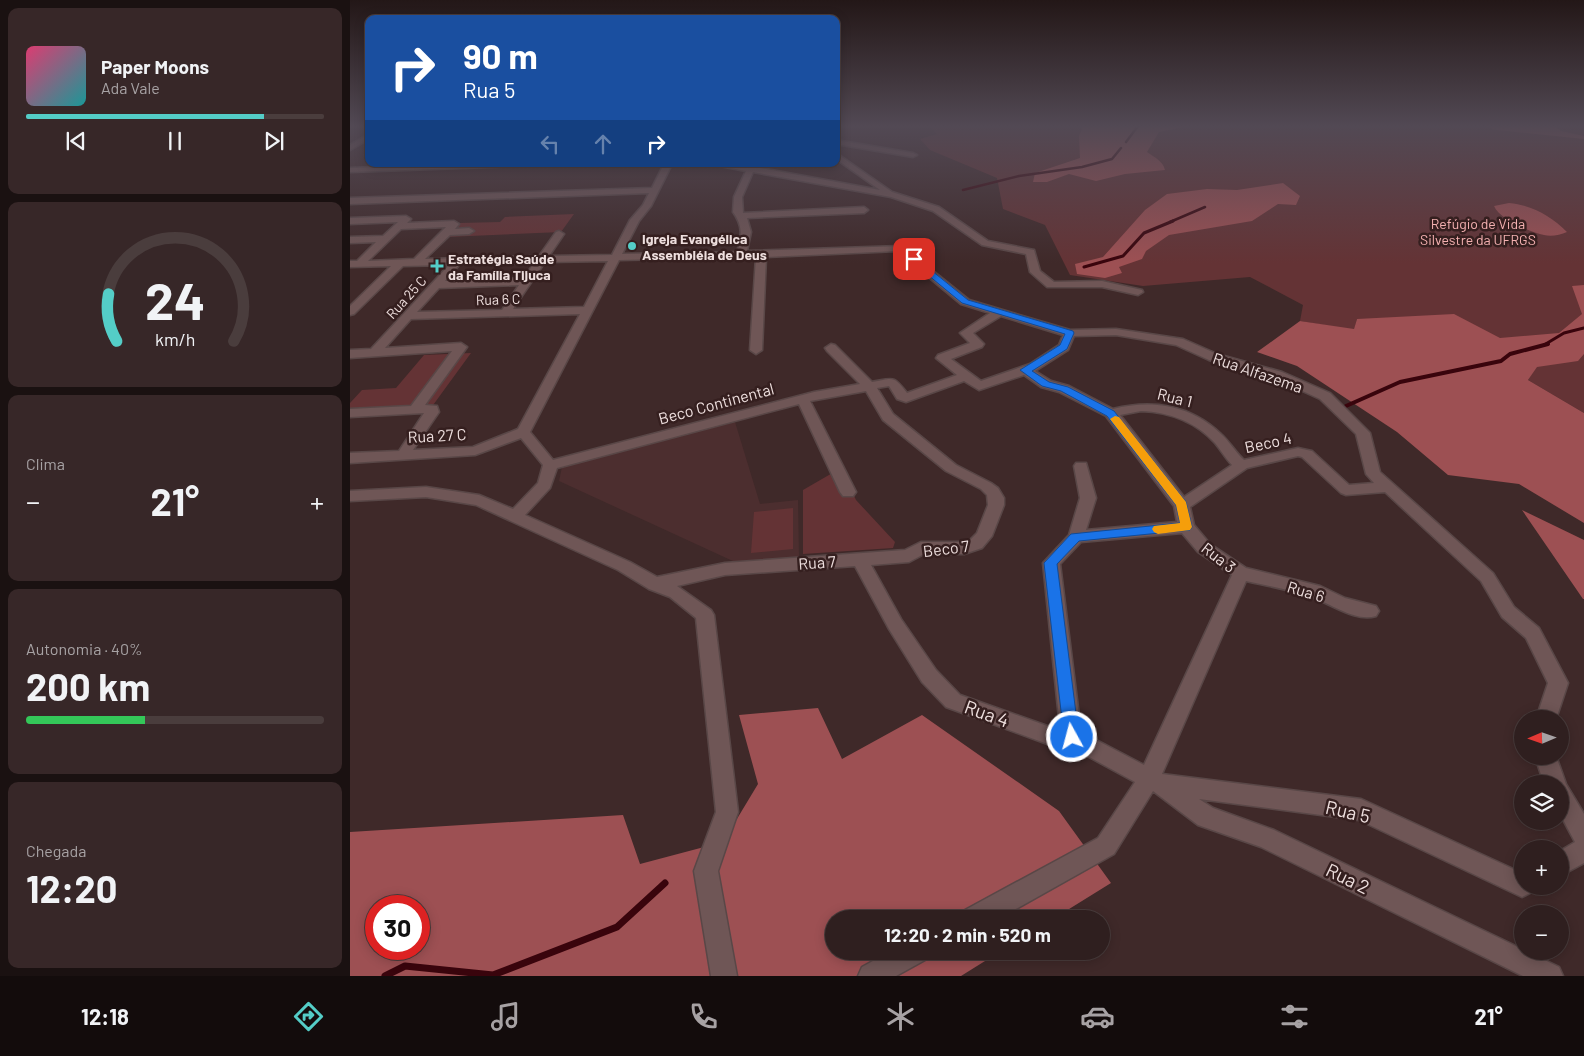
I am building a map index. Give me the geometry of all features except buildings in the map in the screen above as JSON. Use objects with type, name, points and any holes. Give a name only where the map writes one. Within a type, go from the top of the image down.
[{"type":"street","points":[[516,516],[545,485],[550,465],[523,432],[635,220],[647,206],[664,172]]},
{"type":"street","points":[[741,254],[748,233],[742,216],[737,212],[738,197],[749,172]]},
{"type":"street","points":[[779,172],[894,195],[936,209],[985,243],[1031,252],[1034,272],[1050,284],[1102,284],[1138,292]]},
{"type":"street","points":[[860,172],[894,195]]},
{"type":"street","points":[[635,220],[639,198],[648,181]]},
{"type":"street","points":[[350,201],[639,198],[655,190]]},
{"type":"street","points":[[742,216],[864,210]]},
{"type":"street","points":[[350,221],[406,219],[354,264]]},
{"type":"street","points":[[400,226],[454,224],[417,262]]},
{"type":"street","points":[[446,232],[470,231]]},
{"type":"street","points":[[504,314],[559,234]]},
{"type":"street","points":[[350,240],[385,239]]},
{"type":"street","name":"Rua Alfazema","points":[[761,254],[899,248],[965,302],[1070,333],[1116,332],[1179,342],[1213,357],[1278,376],[1325,396],[1363,433],[1373,474],[1487,577],[1508,612],[1533,633],[1558,683],[1549,710]]},
{"type":"street","points":[[354,264],[616,256],[761,254],[756,350]]},
{"type":"street","name":"Rua 25 C","points":[[376,352],[458,261]]},
{"type":"street","points":[[350,312],[401,262]]},
{"type":"street","points":[[436,285],[527,281]]},
{"type":"street","name":"Rua 6 C","points":[[408,316],[588,310]]},
{"type":"street","points":[[1000,312],[966,333],[978,344],[942,358],[979,386],[1034,367],[1064,347],[1070,333]]},
{"type":"street","points":[[350,354],[461,347],[415,410]]},
{"type":"street","points":[[830,348],[870,387]]},
{"type":"street","points":[[1025,370],[1046,384],[1064,389],[1111,413],[1182,505],[1186,527],[1076,537]]},
{"type":"street","name":"Beco Continental","points":[[550,465],[803,399],[892,382],[902,396],[906,398],[966,376]]},
{"type":"street","name":"Beco 7","points":[[870,387],[888,417],[910,437],[951,468],[986,486],[993,492],[996,498],[996,505],[984,536],[976,544],[964,548],[921,548],[909,556]]},
{"type":"street","points":[[803,399],[848,492]]},
{"type":"street","name":"Rua 1","points":[[1111,413],[1140,407],[1159,408],[1184,415],[1198,421],[1219,439],[1232,458],[1242,465]]},
{"type":"street","points":[[350,413],[432,409],[432,412],[403,455]]},
{"type":"street","name":"Rua 27 C","points":[[350,458],[475,451],[523,432]]},
{"type":"street","name":"Beco 4","points":[[1182,505],[1242,465],[1301,452],[1307,454],[1346,490],[1388,487]]},
{"type":"street","points":[[1072,737],[1051,563],[1076,537],[1088,498],[1081,466]]},
{"type":"street","points":[[350,496],[426,492],[479,500],[624,566],[655,584],[676,592],[705,614],[727,812],[706,871],[724,976]]},
{"type":"street","name":"Rua 3","points":[[990,910],[1106,846],[1154,781],[1240,573],[1204,548],[1186,527]]},
{"type":"street","name":"Rua 7","points":[[655,584],[725,568],[909,556]]},
{"type":"street","name":"Rua 4","points":[[860,559],[895,624],[929,676],[953,701],[1053,737],[1072,737],[1154,781]]},
{"type":"street","name":"Rua 6","points":[[1240,573],[1320,593],[1341,604],[1370,611]]},
{"type":"street","name":"Rua 5","points":[[1154,781],[1361,810],[1514,880]]},
{"type":"street","name":"Rua 2","points":[[1154,781],[1206,817],[1266,838],[1550,976]]},
{"type":"street","points":[[1569,808],[1584,836]]},
{"type":"street","points":[[1569,859],[1584,850]]},
{"type":"street","points":[[871,976],[900,960]]},
{"type":"shaded area","points":[[1150,172],[1125,174],[1096,181],[1069,174],[1047,182],[1033,182],[1035,173]]},
{"type":"shaded area","points":[[1283,183],[1300,196],[1296,205],[1278,204],[1252,221],[1169,235],[1146,251],[1142,259],[1119,267],[1122,273],[1105,278],[1077,274],[1075,264],[1103,257],[1145,210],[1167,194],[1207,189],[1237,190]]},
{"type":"shaded area","points":[[1509,203],[1526,206],[1541,212],[1567,232],[1547,236],[1508,220],[1494,206]]},
{"type":"shaded area","points":[[1584,285],[1584,354],[1578,361],[1537,367],[1528,380],[1584,413],[1584,523],[1519,484],[1448,475],[1397,432],[1297,366],[1257,352],[1300,321],[1354,329],[1357,319],[1454,314],[1500,338],[1559,333],[1582,314],[1572,286]]},
{"type":"shaded area","points":[[735,422],[760,504],[798,500],[799,558],[735,562],[559,481],[562,467]]},
{"type":"shaded area","points":[[1522,510],[1584,540],[1584,599],[1583,599]]},
{"type":"shaded area","points":[[818,708],[842,759],[922,715],[1059,811],[1111,883],[1068,910],[825,910],[825,960],[987,960],[961,976],[350,976],[350,832],[623,815],[640,864],[723,842],[758,784],[739,715]]},
{"type":"green space","name":"Refúgio de Vida Silvestre da UFRGS","points":[[982,172],[1584,172],[1584,413],[1528,380],[1536,367],[1357,319],[1354,330],[1300,321],[1303,305],[1250,277],[1143,286],[1070,275],[1045,225],[1003,209],[997,178]]},
{"type":"green space","points":[[574,214],[561,232],[447,237],[459,223],[500,222],[505,217]]},
{"type":"green space","points":[[471,353],[428,412],[350,416],[350,403],[362,390],[396,388],[424,355]]},
{"type":"green space","points":[[841,468],[856,500],[895,542],[893,548],[803,554],[803,490]]},
{"type":"green space","points":[[793,508],[793,549],[751,553],[754,512]]},
{"type":"waterway","points":[[963,190],[1019,176],[1050,172]]},
{"type":"waterway","points":[[1170,222],[1205,207]]},
{"type":"waterway","points":[[1084,267],[1123,256],[1144,233],[1173,221]]},
{"type":"waterway","points":[[1544,345],[1564,333],[1584,328]]},
{"type":"waterway","points":[[1346,406],[1400,382],[1501,361],[1510,354],[1548,344]]},
{"type":"waterway","points":[[385,976],[405,966],[493,975],[617,927],[665,883]]},
{"type":"slow traffic","points":[[1115,419],[1182,505],[1186,527],[1158,529]]},
{"type":"place","name":"Igreja Evangélica Assembléia de Deus","points":[[632,246]]},
{"type":"place","name":"Estratégia Saúde da Família Tijuca","points":[[437,266]]},
{"type":"route","points":[[914,259],[965,302],[1070,333],[1064,347],[1034,367],[1025,370],[1046,384],[1064,389],[1111,413],[1182,505],[1186,527],[1076,537],[1051,563],[1072,737]]}]
